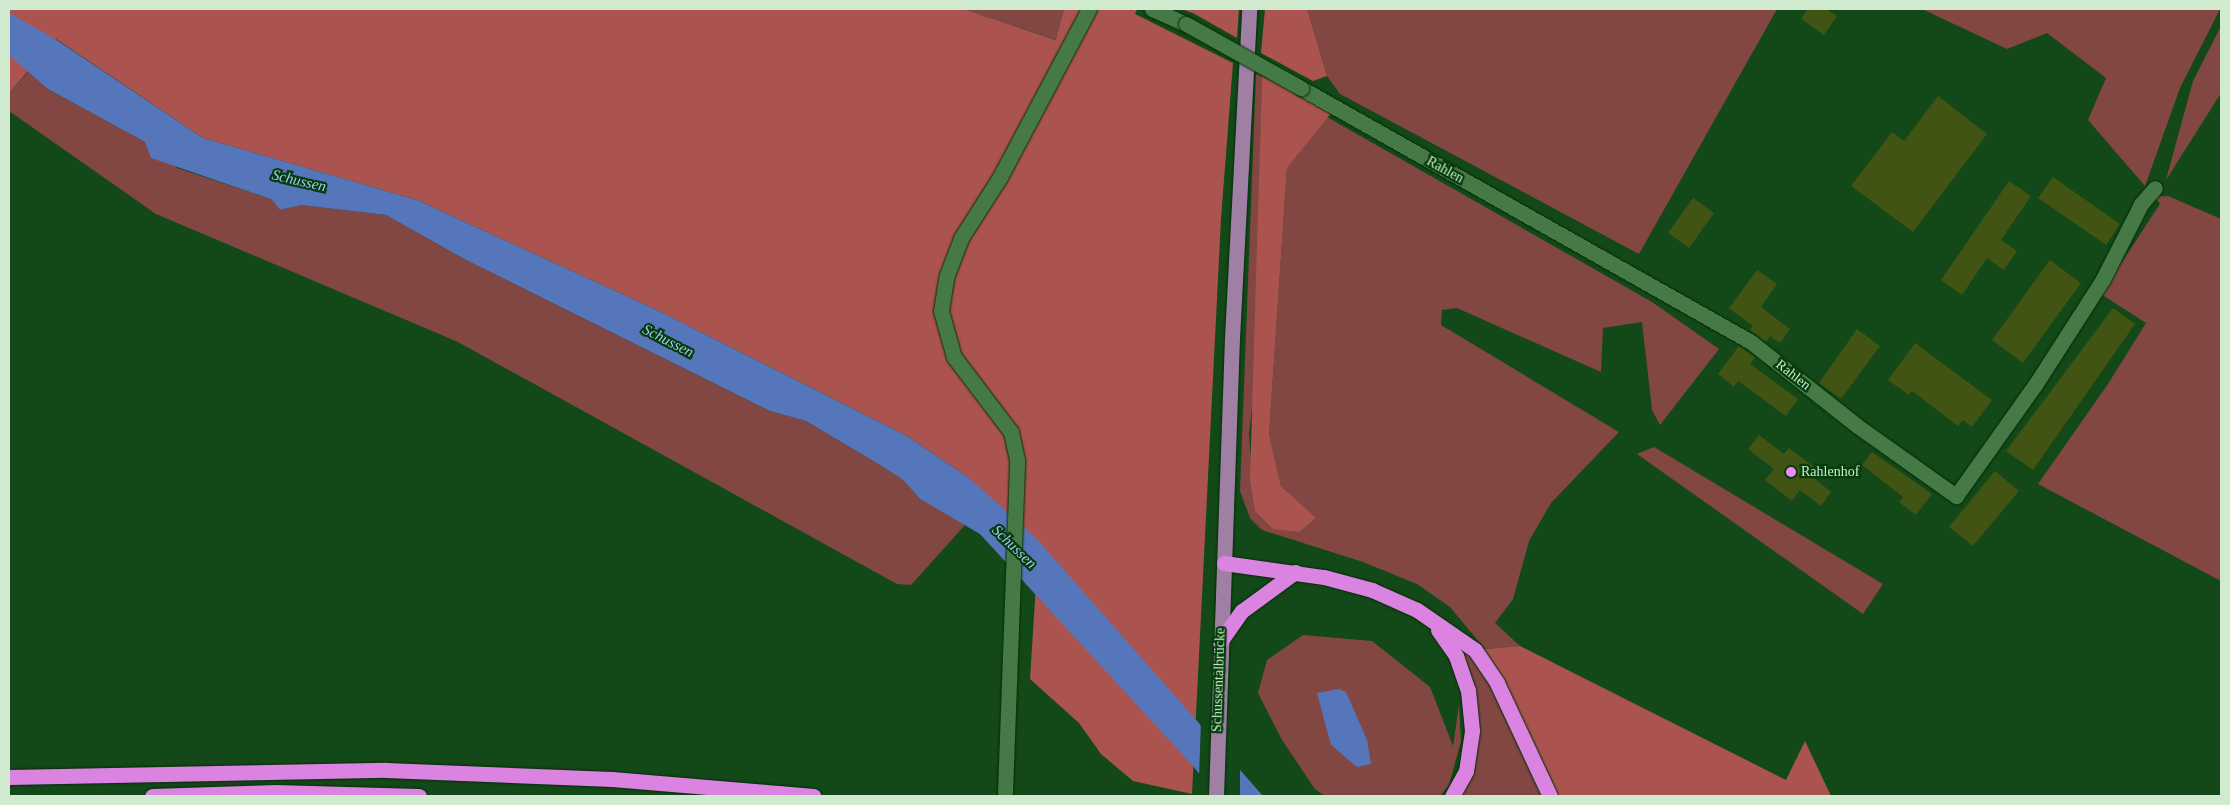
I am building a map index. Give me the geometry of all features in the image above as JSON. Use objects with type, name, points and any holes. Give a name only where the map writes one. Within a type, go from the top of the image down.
[{"type":"highway","points":[[1224,563],[1295,572],[1372,590],[1405,604],[1474,650],[1497,683],[1550,796]]},
{"type":"highway","points":[[1220,642],[1242,611],[1295,572]]},
{"type":"highway","points":[[1432,621],[1456,656],[1468,690],[1472,731],[1466,771],[1452,796]]},
{"type":"highway","points":[[9,777],[295,770],[469,773],[612,779],[812,796]]},
{"type":"highway","points":[[152,796],[275,792],[419,796]]},
{"type":"main road","name":"Schussentalbrücke","points":[[1216,796],[1220,642],[1250,9]]},
{"type":"street","points":[[1005,792],[1017,475],[1011,432],[954,357],[941,311],[946,275],[961,238],[1000,177],[1089,9]]},
{"type":"street","name":"Rahlen","points":[[1152,9],[1186,24],[1751,342],[1856,425],[1956,496],[2035,385],[2103,279],[2141,204],[2156,188]]},
{"type":"shaded area","points":[[9,9],[963,9],[1056,40],[1064,9],[1137,9],[1135,14],[1233,63],[1221,219],[1192,794],[1133,781],[1101,754],[1079,723],[1030,679],[1036,584],[968,477],[907,436],[659,311],[417,200],[203,138],[56,39],[9,93]]},
{"type":"shaded area","points":[[963,9],[1064,9],[1057,40]]},
{"type":"shaded area","points":[[1181,9],[1239,9],[1237,38],[1193,13]]},
{"type":"shaded area","points":[[1265,9],[1307,9],[1327,76],[1313,81],[1261,53]]},
{"type":"shaded area","points":[[1307,9],[1777,9],[1639,254],[1340,94],[1327,76]]},
{"type":"shaded area","points":[[1922,9],[2220,9],[2180,88],[2145,186],[2088,120],[2106,78],[2047,33],[2007,49]]},
{"type":"shaded area","points":[[2221,26],[2221,93],[2166,180],[2193,81]]},
{"type":"shaded area","points":[[29,71],[48,89],[145,142],[177,168],[271,199],[280,210],[301,205],[386,215],[466,260],[770,411],[806,421],[885,468],[903,480],[920,499],[965,525],[911,585],[897,584],[458,342],[156,214],[9,111],[9,93]]},
{"type":"shaded area","points":[[1256,74],[1262,76],[1254,390],[1249,434],[1255,511],[1315,518],[1281,486],[1269,434],[1287,168],[1327,117],[1652,302],[1719,349],[1660,425],[1652,410],[1642,322],[1603,328],[1601,372],[1457,308],[1442,310],[1441,325],[1619,432],[1551,503],[1529,541],[1513,599],[1495,623],[1520,646],[1485,649],[1450,607],[1417,584],[1363,562],[1262,530],[1250,518],[1240,491]]},
{"type":"shaded area","points":[[1262,76],[1332,112],[1287,168],[1269,434],[1281,486],[1316,518],[1299,532],[1273,529],[1255,511],[1250,480]]},
{"type":"shaded area","points":[[2168,196],[2221,219],[2221,581],[2038,484],[2108,384],[2146,323],[2101,294],[2160,204],[2155,197]]},
{"type":"shaded area","points":[[1654,447],[1883,584],[1863,614],[1637,454]]},
{"type":"shaded area","points":[[1432,621],[1475,650],[1550,796],[1452,796],[1466,771],[1468,690]]},
{"type":"shaded area","points":[[1303,635],[1372,641],[1430,687],[1453,746],[1459,705],[1461,741],[1449,785],[1440,796],[1325,796],[1315,789],[1282,740],[1258,693],[1267,660]]},
{"type":"shaded area","points":[[1520,646],[1786,780],[1805,741],[1831,796],[1550,796],[1475,650]]},
{"type":"water","name":"Schussen","points":[[9,13],[55,39],[203,138],[417,200],[659,311],[907,436],[968,477],[1035,537],[1263,796],[1217,796],[1193,766],[980,534],[920,499],[903,480],[885,468],[806,421],[770,411],[466,260],[386,215],[301,205],[280,210],[271,199],[151,158],[145,142],[48,89],[9,55]]},
{"type":"water","points":[[1339,689],[1346,692],[1367,740],[1371,764],[1357,767],[1331,745],[1317,693]]},
{"type":"pier","points":[[1201,720],[1240,766],[1240,796],[1213,796],[1199,778]]},
{"type":"building","points":[[1808,9],[1826,9],[1837,16],[1824,35],[1801,19]]},
{"type":"building","points":[[1938,96],[1987,134],[1913,232],[1851,186],[1892,132],[1904,141]]},
{"type":"building","points":[[2053,177],[2120,224],[2106,245],[2038,198]]},
{"type":"building","points":[[2009,181],[2031,196],[2001,240],[2017,251],[2004,270],[1987,258],[1962,295],[1941,280]]},
{"type":"building","points":[[1693,198],[1714,213],[1689,248],[1668,233]]},
{"type":"building","points":[[2050,260],[2081,283],[2023,363],[1992,340]]},
{"type":"building","points":[[1757,270],[1777,284],[1761,307],[1790,329],[1780,343],[1770,336],[1766,342],[1750,330],[1753,326],[1729,308]]},
{"type":"building","points":[[2113,308],[2135,324],[2033,470],[2006,451]]},
{"type":"building","points":[[1857,329],[1880,346],[1841,399],[1819,383]]},
{"type":"building","points":[[1915,343],[1992,400],[1972,427],[1963,420],[1958,426],[1912,391],[1909,395],[1888,380]]},
{"type":"building","points":[[1739,346],[1755,357],[1750,364],[1798,399],[1786,416],[1738,381],[1734,387],[1718,374]]},
{"type":"building","name":"Rahlenhof","points":[[1759,435],[1784,454],[1789,448],[1814,467],[1809,474],[1831,492],[1821,506],[1800,490],[1792,501],[1765,480],[1774,469],[1748,449]]},
{"type":"building","points":[[1872,452],[1932,494],[1916,515],[1899,502],[1903,497],[1862,465]]},
{"type":"building","points":[[1995,471],[2019,491],[1973,546],[1949,527]]},
{"type":"place","name":"Rahlenhof","points":[[1791,472]]}]
